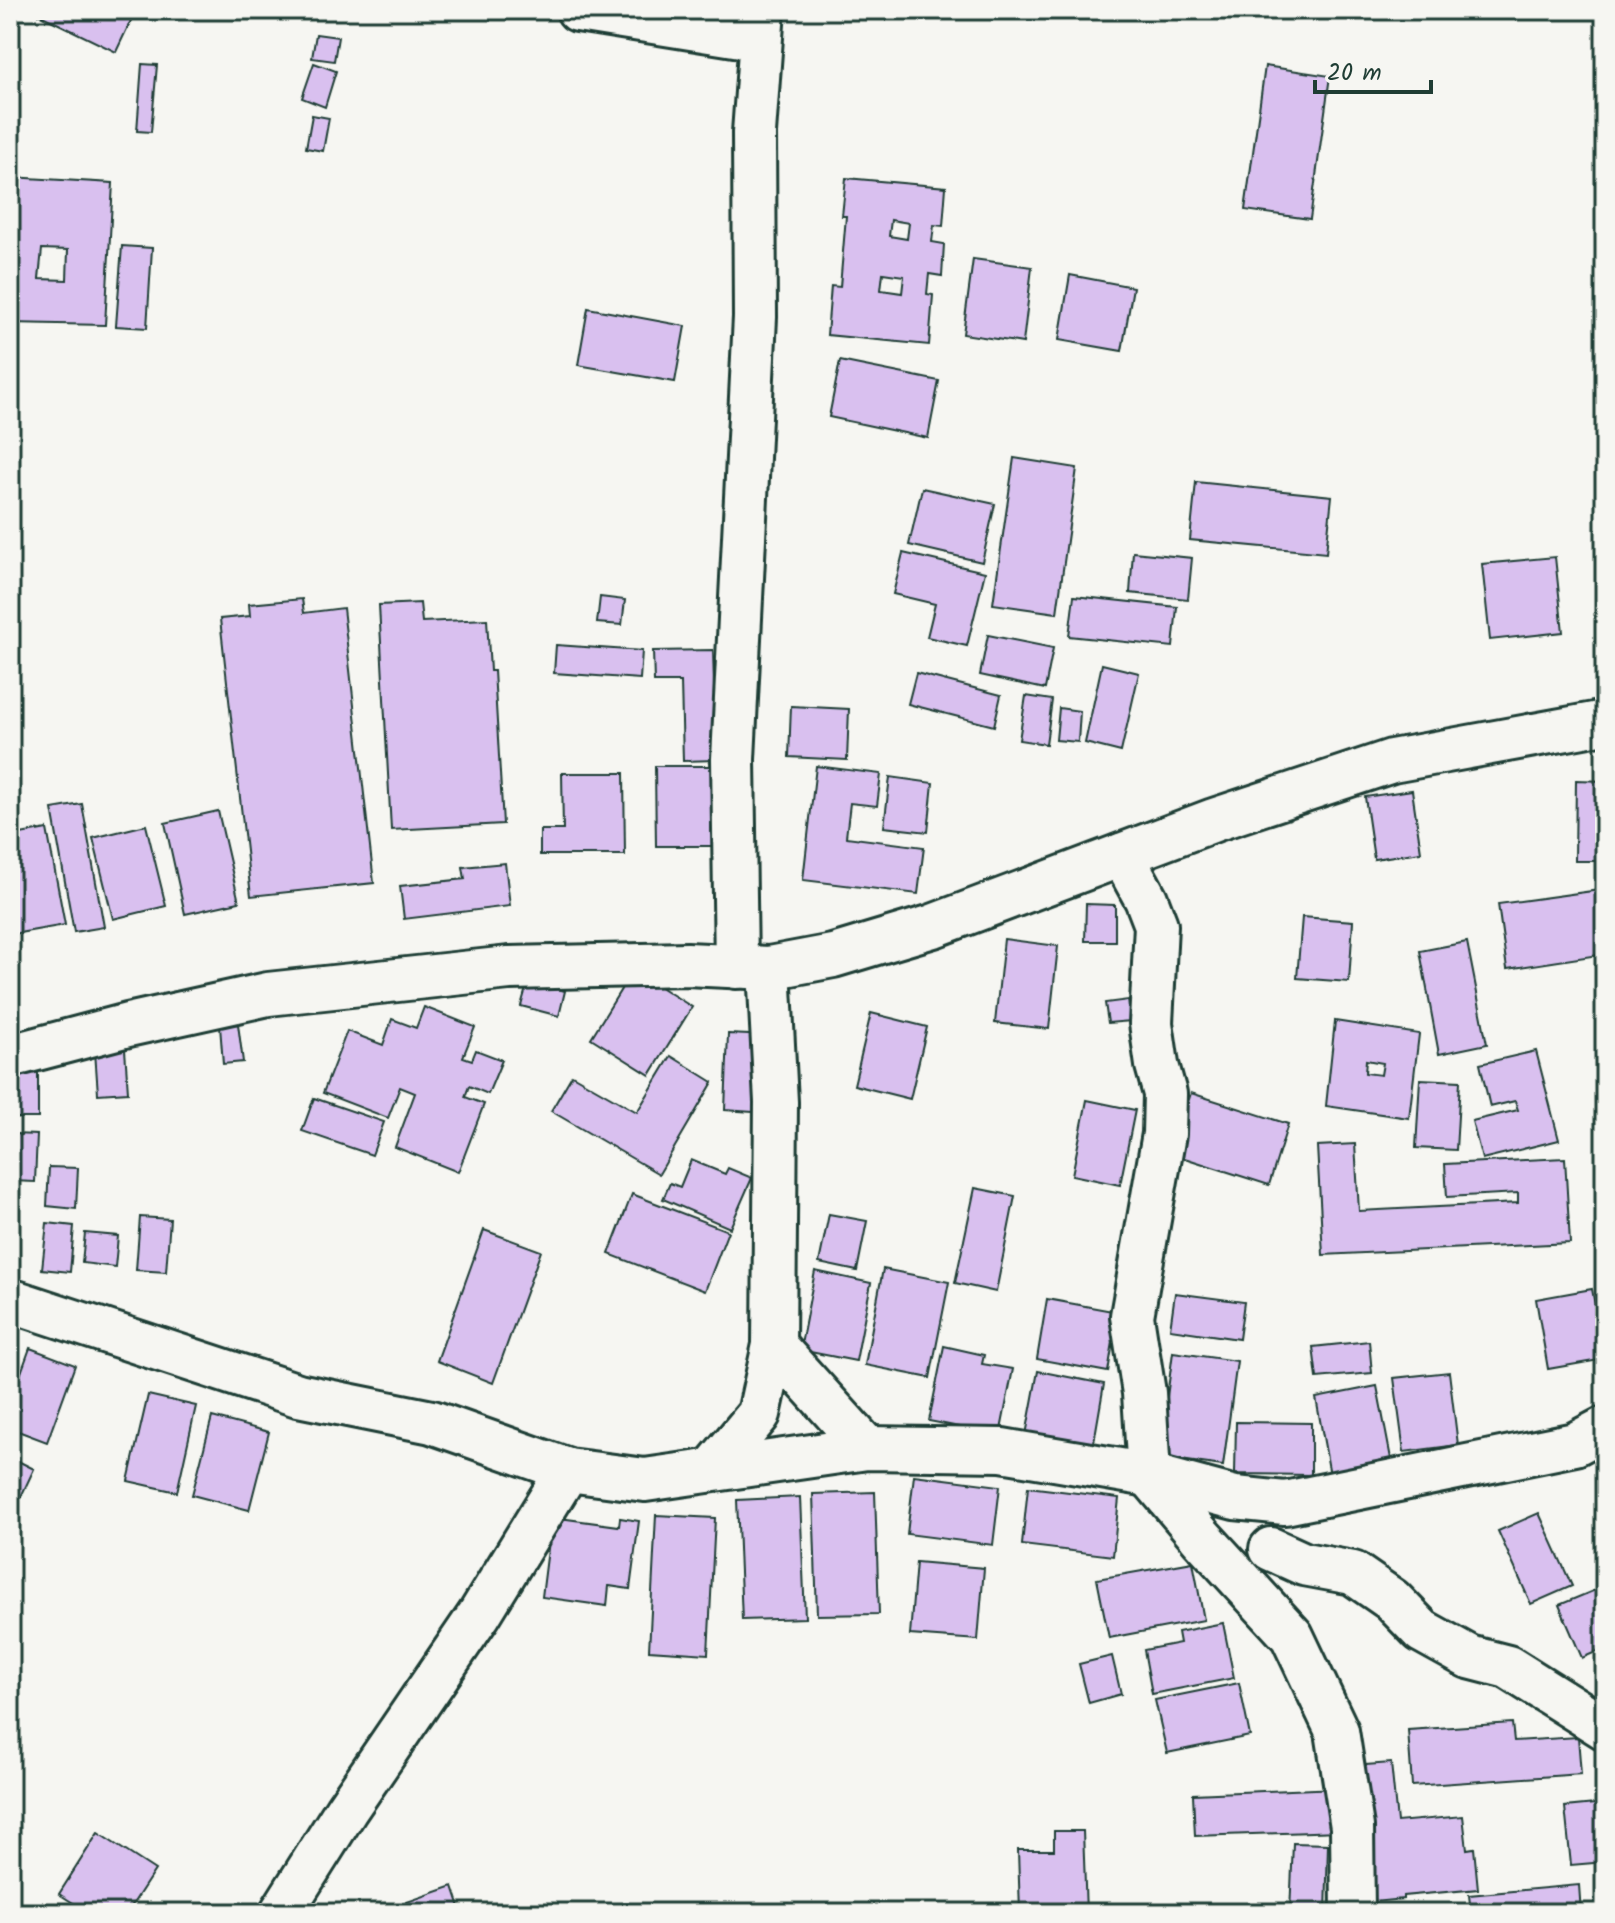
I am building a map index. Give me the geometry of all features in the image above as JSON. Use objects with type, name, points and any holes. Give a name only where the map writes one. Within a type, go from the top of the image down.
[{"type":"street","points":[[578,10],[762,25],[754,133],[755,317],[733,759],[752,967],[776,1102],[774,1345],[759,1414],[713,1469]]},
{"type":"street","points":[[10,1056],[128,1025],[268,994],[509,968],[687,964],[752,967],[833,956],[933,926],[1214,820],[1392,761],[1605,722]]},
{"type":"street","points":[[1122,855],[1156,925],[1151,1023],[1165,1094],[1164,1134],[1132,1316],[1144,1393],[1149,1475],[1292,1636],[1337,1731],[1352,1827],[1353,1913]]},
{"type":"street","points":[[10,1300],[298,1395],[432,1422],[568,1470],[645,1480],[867,1448],[1002,1450],[1149,1475],[1235,1498],[1285,1503],[1575,1444],[1605,1428]]},
{"type":"street","points":[[774,1345],[867,1448]]},
{"type":"street","points":[[281,1913],[346,1810],[479,1615],[568,1470]]},
{"type":"street","points":[[1248,1588],[1271,1549],[1285,1503]]},
{"type":"street","points":[[1271,1549],[1304,1564],[1353,1573],[1392,1600],[1422,1631],[1469,1657],[1508,1667],[1605,1728]]},
{"type":"building","points":[[30,10],[132,10],[135,12],[116,52]]},
{"type":"building","points":[[316,34],[338,37],[334,61],[312,58]]},
{"type":"building","points":[[314,63],[336,71],[325,107],[302,98]]},
{"type":"building","points":[[142,64],[157,65],[151,132],[137,131]]},
{"type":"building","points":[[1265,66],[1330,76],[1310,219],[1245,210]]},
{"type":"building","points":[[312,115],[329,118],[323,151],[306,148]]},
{"type":"building","points":[[10,177],[113,183],[105,325],[10,323]],"holes":[[[42,249],[68,250],[67,280],[39,279]]]},
{"type":"building","points":[[846,178],[946,187],[943,226],[934,225],[932,242],[944,244],[942,276],[929,274],[927,294],[933,295],[929,345],[827,335],[831,286],[840,287],[846,216],[842,216]],"holes":[[[891,220],[909,223],[907,239],[889,236]],[[883,273],[904,276],[902,293],[881,290]]]},
{"type":"building","points":[[122,246],[152,248],[147,328],[116,326]]},
{"type":"building","points":[[973,259],[1032,267],[1023,343],[963,334]]},
{"type":"building","points":[[1070,275],[1133,287],[1122,351],[1059,340]]},
{"type":"building","points":[[588,308],[685,326],[675,382],[578,365]]},
{"type":"building","points":[[840,361],[939,381],[928,438],[829,417]]},
{"type":"building","points":[[1014,458],[1077,468],[1057,613],[993,604]]},
{"type":"building","points":[[1196,482],[1332,496],[1326,553],[1190,540]]},
{"type":"building","points":[[922,488],[995,504],[982,562],[909,545]]},
{"type":"building","points":[[1133,552],[1192,558],[1188,599],[1130,593]]},
{"type":"building","points":[[903,553],[985,572],[967,646],[927,637],[935,604],[893,594]]},
{"type":"building","points":[[1555,557],[1563,632],[1490,640],[1482,564]]},
{"type":"building","points":[[1074,596],[1177,607],[1173,647],[1069,636]]},
{"type":"building","points":[[600,597],[625,600],[622,625],[597,623]]},
{"type":"building","points":[[302,599],[304,613],[343,608],[374,883],[251,896],[220,619],[250,616],[249,604]]},
{"type":"building","points":[[420,603],[422,622],[487,619],[490,671],[494,671],[503,824],[391,830],[379,605]]},
{"type":"building","points":[[988,635],[1053,648],[1045,689],[980,675]]},
{"type":"building","points":[[556,645],[642,651],[640,679],[554,673]]},
{"type":"building","points":[[713,650],[716,760],[683,761],[681,682],[654,682],[653,651]]},
{"type":"building","points":[[1102,664],[1139,673],[1121,752],[1085,743]]},
{"type":"building","points":[[916,673],[1001,695],[994,726],[908,704]]},
{"type":"building","points":[[1026,696],[1052,700],[1046,744],[1019,740]]},
{"type":"building","points":[[791,706],[849,709],[847,760],[789,757]]},
{"type":"building","points":[[1059,708],[1080,711],[1078,742],[1056,740]]},
{"type":"building","points":[[655,766],[719,766],[719,846],[656,846]]},
{"type":"building","points":[[816,766],[881,774],[877,806],[850,803],[846,837],[924,847],[918,894],[803,880]]},
{"type":"building","points":[[562,773],[624,773],[625,855],[540,855],[540,830],[563,830]]},
{"type":"building","points":[[890,777],[933,783],[928,832],[884,827]]},
{"type":"building","points":[[1576,780],[1605,781],[1605,861],[1575,861]]},
{"type":"building","points":[[1412,790],[1421,852],[1374,859],[1365,797]]},
{"type":"building","points":[[82,804],[104,927],[74,932],[52,809]]},
{"type":"building","points":[[218,811],[239,902],[185,914],[165,823]]},
{"type":"building","points":[[146,825],[166,906],[113,919],[93,838]]},
{"type":"building","points":[[47,829],[65,925],[13,934],[10,921],[10,836]]},
{"type":"building","points":[[505,863],[510,906],[404,919],[400,886],[465,879],[463,867]]},
{"type":"building","points":[[1600,890],[1605,954],[1507,969],[1498,904]]},
{"type":"building","points":[[1086,904],[1115,905],[1115,941],[1085,941]]},
{"type":"building","points":[[1302,917],[1353,921],[1349,982],[1297,978]]},
{"type":"building","points":[[1004,939],[1058,946],[1049,1029],[995,1023]]},
{"type":"building","points":[[1467,942],[1487,1044],[1439,1054],[1420,951]]},
{"type":"building","points":[[633,970],[692,1007],[650,1075],[591,1038]]},
{"type":"building","points":[[528,981],[565,991],[559,1016],[521,1006]]},
{"type":"building","points":[[1128,1000],[1131,1021],[1108,1023],[1105,1003]]},
{"type":"building","points":[[424,1007],[475,1027],[463,1057],[472,1060],[476,1050],[502,1060],[488,1094],[469,1086],[465,1097],[484,1104],[458,1172],[395,1147],[415,1093],[400,1087],[388,1118],[323,1093],[347,1031],[383,1045],[392,1019],[416,1028]]},
{"type":"building","points":[[871,1013],[927,1027],[910,1099],[854,1085]]},
{"type":"building","points":[[1335,1021],[1419,1034],[1409,1118],[1326,1106]],"holes":[[[1366,1060],[1383,1063],[1381,1075],[1365,1073]]]},
{"type":"building","points":[[238,1024],[243,1062],[223,1064],[220,1026]]},
{"type":"building","points":[[728,1034],[770,1036],[767,1113],[725,1110]]},
{"type":"building","points":[[124,1035],[128,1092],[98,1094],[94,1037]]},
{"type":"building","points":[[1536,1051],[1559,1140],[1482,1159],[1472,1121],[1518,1110],[1515,1101],[1490,1107],[1480,1064]]},
{"type":"building","points":[[671,1056],[713,1082],[659,1174],[551,1111],[572,1075],[637,1112]]},
{"type":"building","points":[[38,1068],[38,1118],[14,1118],[14,1069]]},
{"type":"building","points":[[1420,1079],[1460,1081],[1456,1150],[1416,1148]]},
{"type":"building","points":[[1191,1093],[1288,1124],[1269,1185],[1172,1154]]},
{"type":"building","points":[[314,1098],[384,1122],[372,1155],[302,1131]]},
{"type":"building","points":[[1087,1100],[1135,1110],[1120,1185],[1072,1175]]},
{"type":"building","points":[[13,1134],[37,1135],[35,1182],[12,1181]]},
{"type":"building","points":[[1355,1144],[1359,1211],[1518,1203],[1518,1193],[1447,1197],[1445,1164],[1565,1158],[1570,1243],[1323,1255],[1317,1146]]},
{"type":"building","points":[[691,1160],[725,1174],[728,1168],[752,1178],[730,1228],[663,1199],[670,1183],[680,1187]]},
{"type":"building","points":[[49,1167],[78,1168],[76,1209],[47,1206]]},
{"type":"building","points":[[975,1188],[1015,1196],[996,1292],[955,1283]]},
{"type":"building","points":[[632,1194],[728,1231],[705,1291],[609,1254]]},
{"type":"building","points":[[829,1214],[867,1221],[857,1271],[819,1263]]},
{"type":"building","points":[[140,1217],[170,1219],[166,1272],[136,1270]]},
{"type":"building","points":[[47,1223],[74,1226],[70,1272],[42,1269]]},
{"type":"building","points":[[484,1230],[541,1251],[493,1383],[437,1361]]},
{"type":"building","points":[[85,1233],[118,1236],[115,1267],[82,1263]]},
{"type":"building","points":[[883,1269],[949,1282],[930,1378],[865,1365]]},
{"type":"building","points":[[815,1271],[871,1283],[856,1361],[800,1350]]},
{"type":"building","points":[[1592,1289],[1605,1359],[1548,1369],[1536,1299]]},
{"type":"building","points":[[1175,1293],[1244,1302],[1239,1339],[1170,1329]]},
{"type":"building","points":[[1047,1299],[1118,1312],[1108,1372],[1037,1359]]},
{"type":"building","points":[[1369,1341],[1372,1373],[1317,1378],[1313,1347]]},
{"type":"building","points":[[944,1346],[984,1355],[982,1364],[1013,1369],[1000,1435],[929,1421]]},
{"type":"building","points":[[30,1348],[75,1365],[47,1442],[10,1428],[10,1403]]},
{"type":"building","points":[[1173,1352],[1237,1361],[1223,1466],[1159,1457]]},
{"type":"building","points":[[1038,1371],[1104,1384],[1093,1448],[1026,1435]]},
{"type":"building","points":[[1449,1372],[1458,1445],[1404,1452],[1394,1378]]},
{"type":"building","points":[[1377,1386],[1392,1464],[1330,1475],[1316,1398]]},
{"type":"building","points":[[148,1395],[196,1406],[177,1492],[128,1481]]},
{"type":"building","points":[[212,1417],[269,1432],[249,1510],[192,1495]]},
{"type":"building","points":[[1236,1422],[1311,1423],[1311,1475],[1235,1474]]},
{"type":"building","points":[[10,1457],[34,1469],[10,1520]]},
{"type":"building","points":[[914,1475],[1000,1486],[993,1545],[907,1534]]},
{"type":"building","points":[[1028,1487],[1119,1498],[1113,1556],[1022,1545]]},
{"type":"building","points":[[875,1492],[879,1614],[817,1615],[813,1494]]},
{"type":"building","points":[[800,1497],[805,1618],[742,1620],[737,1500]]},
{"type":"building","points":[[1539,1513],[1572,1586],[1531,1604],[1498,1531]]},
{"type":"building","points":[[656,1515],[715,1518],[708,1654],[649,1650]]},
{"type":"building","points":[[552,1517],[619,1526],[620,1518],[639,1521],[630,1589],[609,1586],[607,1606],[542,1597]]},
{"type":"building","points":[[916,1562],[984,1568],[978,1640],[910,1635]]},
{"type":"building","points":[[1193,1562],[1204,1620],[1109,1638],[1097,1579]]},
{"type":"building","points":[[1605,1586],[1605,1648],[1582,1658],[1559,1605]]},
{"type":"building","points":[[1223,1623],[1234,1678],[1152,1694],[1144,1650],[1180,1643],[1178,1632]]},
{"type":"building","points":[[1112,1656],[1121,1694],[1089,1703],[1079,1664]]},
{"type":"building","points":[[1239,1683],[1250,1736],[1167,1753],[1155,1700]]},
{"type":"building","points":[[1512,1723],[1514,1741],[1578,1737],[1581,1774],[1412,1786],[1408,1730]]},
{"type":"building","points":[[1391,1763],[1397,1822],[1463,1816],[1467,1849],[1474,1848],[1478,1889],[1364,1903],[1353,1766]]},
{"type":"building","points":[[1338,1788],[1340,1831],[1195,1836],[1193,1794]]},
{"type":"building","points":[[1605,1803],[1605,1862],[1571,1865],[1565,1807]]},
{"type":"building","points":[[1054,1831],[1083,1831],[1086,1913],[1020,1913],[1018,1850],[1054,1850]]},
{"type":"building","points":[[98,1833],[155,1870],[127,1913],[89,1913],[59,1894]]},
{"type":"building","points":[[1293,1843],[1328,1844],[1326,1913],[1290,1913]]},
{"type":"building","points":[[1579,1885],[1581,1913],[1471,1913],[1469,1895]]},
{"type":"building","points":[[453,1886],[462,1913],[404,1913],[401,1904]]},
{"type":"building","points":[[788,1904],[790,1913],[757,1913]]},
{"type":"building","points":[[1179,1908],[1180,1913],[1136,1913],[1136,1912]]}]
